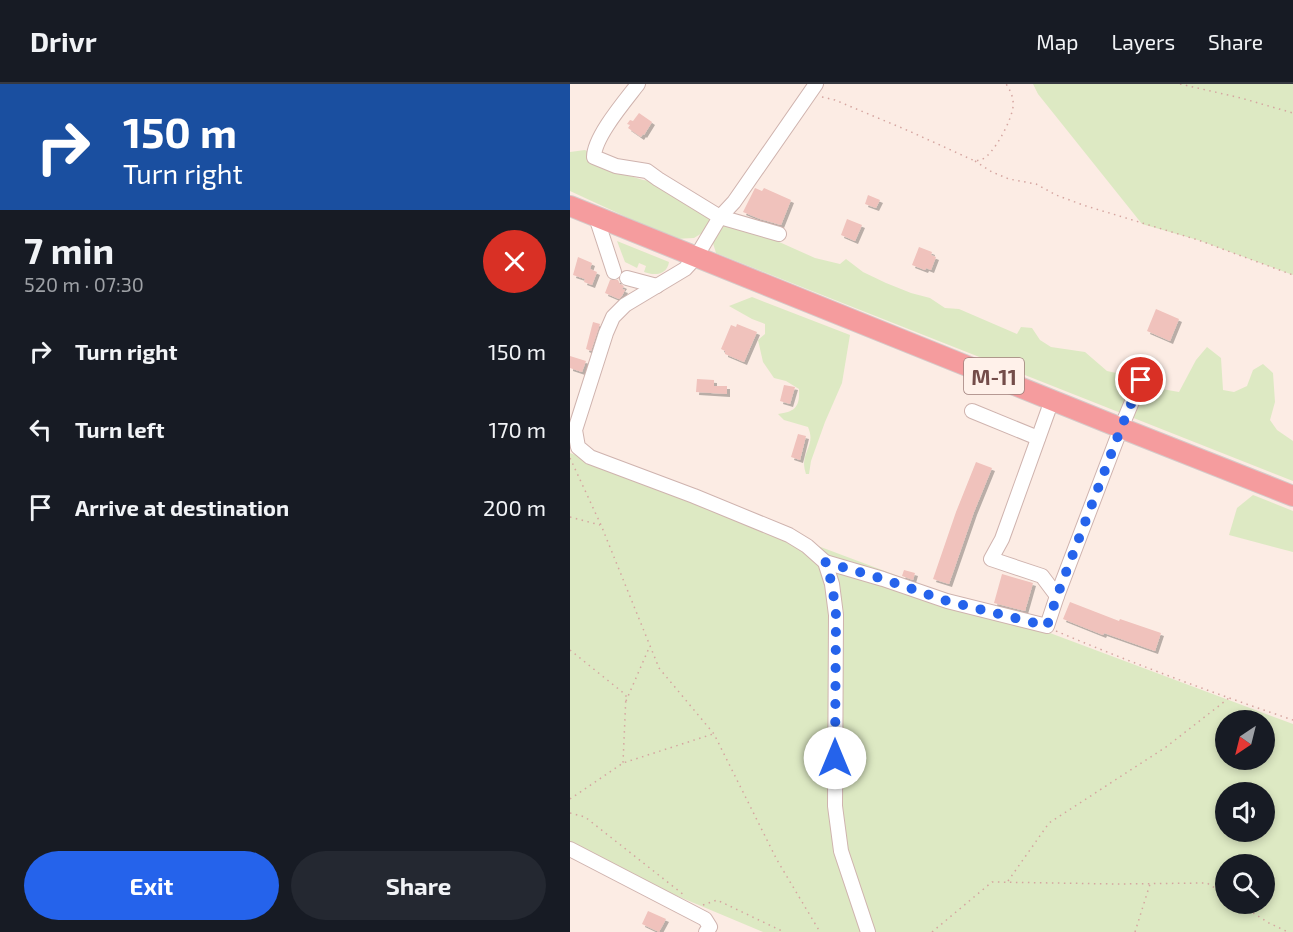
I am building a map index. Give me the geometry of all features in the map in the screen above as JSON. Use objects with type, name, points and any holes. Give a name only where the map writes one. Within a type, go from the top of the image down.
[{"type":"highway","name":"М-11","points":[[570,206],[1293,496]]},
{"type":"street","points":[[638,84],[599,138],[594,157],[616,166],[647,171],[720,217],[779,234]]},
{"type":"street","points":[[812,89],[734,202],[720,217],[696,257],[685,269],[625,305],[613,317],[575,430],[578,447],[590,457],[789,535],[807,546],[825,562],[947,601],[1047,626],[1141,380]]},
{"type":"street","points":[[596,217],[614,272]]},
{"type":"street","points":[[627,278],[657,286]]},
{"type":"street","points":[[1052,400],[1002,539],[991,559],[1042,576],[1057,596]]},
{"type":"street","points":[[972,411],[1038,438]]},
{"type":"street","points":[[825,562],[832,584],[836,615],[835,806],[841,851],[868,932]]},
{"type":"street","points":[[570,849],[689,905],[705,919],[710,927],[706,932]]},
{"type":"path","points":[[975,161],[982,160],[988,155],[1008,123],[1013,99],[1006,84]]},
{"type":"path","points":[[1180,84],[1293,113]]},
{"type":"path","points":[[812,89],[975,161],[1009,179],[1036,184],[1083,206],[1198,240],[1293,275]]},
{"type":"path","points":[[570,458],[601,525],[659,668],[714,734],[777,860],[820,932]]},
{"type":"path","points":[[570,517],[601,525]]},
{"type":"path","points":[[1047,626],[1087,644],[1293,720]]},
{"type":"path","points":[[625,702],[650,646]]},
{"type":"path","points":[[570,651],[626,695],[622,764]]},
{"type":"path","points":[[1007,882],[1049,824],[1166,747],[1229,698]]},
{"type":"path","points":[[570,799],[622,764],[714,734]]},
{"type":"path","points":[[570,813],[585,818],[689,905],[717,900],[784,932]]},
{"type":"path","points":[[932,932],[992,882],[1207,883],[1215,888]]},
{"type":"path","points":[[1135,932],[1150,884]]},
{"type":"path","points":[[1255,914],[1288,932]]},
{"type":"green space","points":[[1033,84],[1293,84],[1293,275],[1198,240],[1142,224],[1038,94]]},
{"type":"green space","points":[[585,150],[627,175],[667,183],[711,218],[707,230],[694,238],[674,239],[570,191],[570,152]]},
{"type":"green space","points":[[719,221],[762,232],[815,258],[840,264],[846,259],[863,272],[886,283],[930,298],[945,308],[959,309],[1017,334],[1021,327],[1032,328],[1040,340],[1051,347],[1085,352],[1107,371],[1130,376],[1140,372],[1162,389],[1179,392],[1196,360],[1207,347],[1221,358],[1223,390],[1234,392],[1247,386],[1253,370],[1263,364],[1273,373],[1275,402],[1270,420],[1277,430],[1293,441],[1293,481],[716,253],[712,240]]},
{"type":"green space","points":[[617,241],[669,262],[666,270],[652,274],[644,272],[646,266],[639,263],[637,268],[625,262]]},
{"type":"green space","points":[[752,297],[850,335],[842,383],[825,422],[811,461],[809,474],[806,474],[804,463],[810,442],[808,427],[784,420],[778,414],[795,408],[799,400],[799,389],[786,381],[774,378],[763,362],[758,340],[765,334],[765,324],[729,306]]},
{"type":"green space","points":[[570,453],[1256,710],[1215,710],[1215,770],[1275,770],[1275,717],[1293,724],[1293,932],[763,932],[570,851]]},
{"type":"green space","points":[[1253,495],[1293,511],[1293,552],[1229,535],[1237,508]]},
{"type":"building","points":[[639,113],[652,122],[641,137],[628,128],[630,125],[627,124],[630,120],[633,121]]},
{"type":"building","points":[[755,188],[762,191],[764,188],[791,200],[781,225],[743,212]]},
{"type":"building","points":[[868,195],[880,200],[876,208],[865,204]]},
{"type":"building","points":[[847,219],[862,225],[855,241],[841,235]]},
{"type":"building","points":[[919,247],[932,252],[931,255],[936,257],[931,270],[912,265]]},
{"type":"building","points":[[578,257],[592,263],[590,269],[597,272],[592,285],[584,282],[585,279],[573,275]]},
{"type":"building","points":[[610,280],[618,280],[624,286],[622,289],[625,290],[619,299],[605,293]]},
{"type":"building","points":[[1156,309],[1179,319],[1170,341],[1147,331]]},
{"type":"building","points":[[593,322],[600,324],[591,351],[586,349]]},
{"type":"building","points":[[737,324],[757,332],[744,362],[725,354],[725,351],[721,349],[731,325],[736,327]]},
{"type":"building","points":[[570,356],[586,361],[582,372],[570,368]]},
{"type":"building","points":[[697,379],[714,380],[714,386],[727,386],[727,394],[696,392]]},
{"type":"building","points":[[784,385],[795,387],[790,404],[780,401]]},
{"type":"building","points":[[798,434],[806,436],[800,460],[791,457]]},
{"type":"building","points":[[976,462],[992,468],[949,584],[933,579]]},
{"type":"building","points":[[904,570],[915,573],[913,580],[902,576]]},
{"type":"building","points":[[1002,574],[1033,583],[1025,611],[994,603]]},
{"type":"building","points":[[1070,602],[1119,621],[1120,619],[1161,633],[1155,651],[1104,633],[1103,635],[1063,619]]},
{"type":"building","points":[[648,911],[666,919],[659,932],[642,924]]},
{"type":"route","points":[[835,758],[836,615],[832,584],[825,562],[947,601],[1047,626],[1141,380]]}]
